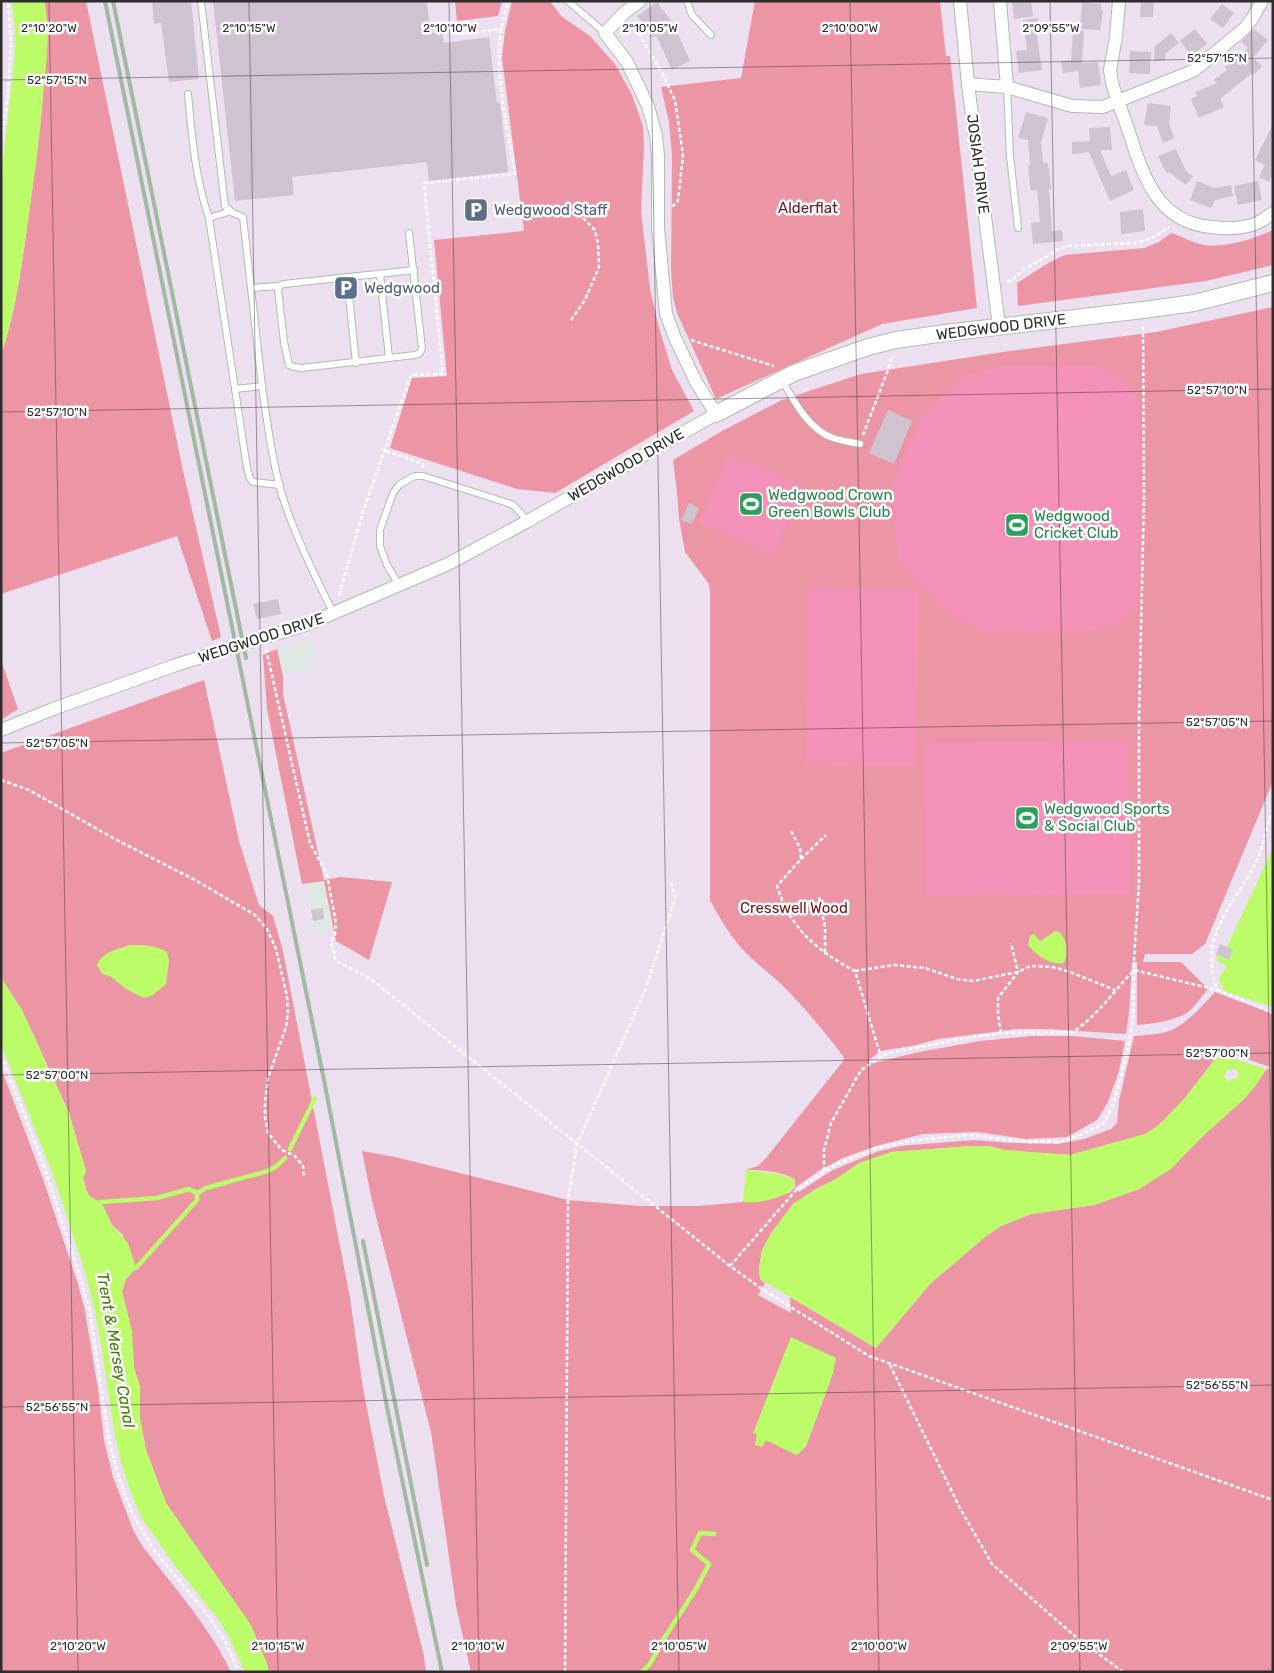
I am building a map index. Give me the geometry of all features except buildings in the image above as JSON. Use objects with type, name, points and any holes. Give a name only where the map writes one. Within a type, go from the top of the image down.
[{"type":"street","points":[[640,1],[605,33],[627,62],[648,106],[656,135],[658,156],[658,228],[666,314],[673,334],[696,382],[716,414]]},
{"type":"street","name":"JOSIAH DRIVE","points":[[960,1],[968,84],[999,326]]},
{"type":"street","points":[[1000,1],[1007,87]]},
{"type":"street","points":[[1118,1],[1116,37],[1110,70],[1112,83],[1137,160],[1152,190],[1164,207],[1188,223],[1224,228],[1257,223],[1273,213]]},
{"type":"street","points":[[968,84],[1007,87],[1072,106],[1103,107],[1197,69],[1244,29],[1262,1]]},
{"type":"street","name":"WEDGWOOD DRIVE","points":[[1,730],[52,709],[176,665],[334,614],[448,564],[528,521],[716,414],[788,376],[868,347],[896,340],[999,326],[1194,303],[1273,283]]},
{"type":"lane","points":[[201,1],[226,206],[233,213],[242,216],[262,386],[280,485],[295,532],[334,614]]},
{"type":"lane","points":[[568,1],[605,33]]},
{"type":"lane","points":[[687,1],[692,15],[711,35]]},
{"type":"lane","points":[[1007,87],[1010,156],[1018,228]]},
{"type":"lane","points":[[188,94],[196,166],[209,218],[250,478],[253,482],[280,485]]},
{"type":"lane","points":[[209,218],[231,211]]},
{"type":"lane","points":[[279,286],[284,342],[289,365],[301,368],[356,363],[420,353],[422,348],[410,233]]},
{"type":"lane","points":[[251,288],[414,270]]},
{"type":"lane","points":[[380,274],[389,358]]},
{"type":"lane","points":[[347,278],[356,363]]},
{"type":"lane","points":[[788,376],[799,408],[814,426],[832,438],[860,444]]},
{"type":"lane","points":[[235,389],[262,386]]},
{"type":"lane","points":[[399,585],[387,565],[380,546],[380,530],[393,493],[400,484],[414,476],[423,476],[513,505],[528,521]]},
{"type":"path","points":[[1,144],[8,96],[11,40],[8,1]]},
{"type":"path","points":[[334,614],[363,512],[386,451],[411,375],[444,374],[424,183],[515,174],[499,54],[501,29],[508,1]]},
{"type":"path","points":[[626,12],[661,71],[675,100],[683,155],[678,201],[667,211],[658,212]]},
{"type":"path","points":[[462,34],[501,29]]},
{"type":"path","points":[[994,289],[1013,279],[1024,269],[1056,250],[1068,246],[1137,243],[1161,233],[1172,224],[1176,215]]},
{"type":"path","points":[[571,320],[585,300],[599,267],[595,230],[583,218]]},
{"type":"path","points":[[730,1266],[797,1189],[837,1164],[877,1148],[910,1141],[969,1135],[1026,1142],[1065,1141],[1085,1134],[1104,1123],[1114,1102],[1127,1054],[1133,1019],[1134,962],[1139,883],[1139,718],[1144,496],[1143,310]]},
{"type":"path","points":[[673,334],[788,376]]},
{"type":"path","points":[[860,444],[888,370],[896,340]]},
{"type":"path","points":[[386,451],[423,464],[423,476]]},
{"type":"path","points":[[264,638],[310,843],[327,875],[336,922],[335,935],[331,942],[336,960],[371,979],[730,1266],[762,1289],[869,1356],[1273,1500]]},
{"type":"path","points":[[1,780],[29,790],[113,838],[194,880],[255,915],[267,929],[276,949],[287,996],[288,1010],[286,1027],[268,1078],[265,1118],[268,1133],[282,1150],[295,1156],[302,1166],[304,1177]]},
{"type":"path","points":[[1217,990],[1212,966],[1212,953],[1219,924],[1248,877],[1258,856],[1273,809]]},
{"type":"path","points":[[791,831],[800,848],[801,858]]},
{"type":"path","points":[[826,835],[801,858],[777,886],[782,903],[792,920],[805,936],[825,953],[855,971],[894,965],[925,968],[957,979],[972,981],[1018,972],[1030,966],[1053,967],[1115,990]]},
{"type":"path","points":[[565,1672],[568,1200],[577,1144],[646,988],[675,898],[671,882]]},
{"type":"path","points":[[819,897],[825,927],[825,953]]},
{"type":"path","points":[[1011,944],[1018,972]]},
{"type":"path","points":[[1134,970],[1217,990],[1273,1012]]},
{"type":"path","points":[[824,1171],[824,1150],[831,1123],[860,1070],[889,1053],[1001,1033],[1073,1032],[1097,1012],[1134,970]]},
{"type":"path","points":[[855,971],[881,1057]]},
{"type":"path","points":[[1001,1033],[998,998],[1018,972]]},
{"type":"path","points":[[1,1055],[42,1160],[82,1283],[90,1312],[109,1440],[119,1478],[132,1513],[151,1546],[210,1618],[225,1641],[239,1672]]},
{"type":"path","points":[[890,1364],[961,1510],[992,1564],[1076,1637],[1123,1672]]},
{"type":"shaded area","name":"Wedgwood Cricket Club","points":[[1000,366],[1095,366],[1119,376],[1140,401],[1137,607],[1113,626],[1079,633],[983,631],[942,609],[899,560],[890,491],[923,414],[962,377]]},
{"type":"shaded area","name":"Wedgwood Crown Green Bowls Club","points":[[729,454],[803,486],[773,555],[699,522]]},
{"type":"shaded area","points":[[809,587],[918,589],[916,766],[806,765]]},
{"type":"shaded area","points":[[311,640],[317,667],[283,676],[277,649]]},
{"type":"shaded area","name":"Wedgwood Sports & Social Club","points":[[1128,740],[1130,894],[926,896],[924,743]]},
{"type":"shaded area","points":[[324,880],[333,931],[315,935],[306,884]]},
{"type":"green space","points":[[44,1],[86,1],[182,466],[221,637],[212,641],[177,536],[1,594],[1,355],[17,294],[36,163],[47,50],[47,21]]},
{"type":"green space","points":[[455,1],[502,1],[498,16],[457,21]]},
{"type":"green space","points":[[512,1],[550,1],[561,16],[590,36],[615,64],[632,95],[643,126],[641,211],[650,289],[659,328],[672,370],[694,411],[555,493],[517,489],[390,448],[412,378],[447,376],[434,240],[524,231],[502,58],[505,31]]},
{"type":"green space","name":"Alderflat","points":[[755,1],[940,1],[946,56],[950,56],[977,308],[882,324],[716,399],[677,313],[673,297],[671,271],[672,155],[669,122],[661,87],[741,78]]},
{"type":"green space","points":[[1273,230],[1273,265],[1206,281],[1018,306],[1017,283],[1050,262],[1065,255],[1144,248],[1159,242],[1171,233],[1200,244],[1212,246],[1239,242]]},
{"type":"green space","name":"Cresswell Wood","points":[[1273,307],[1273,781],[1205,944],[1192,954],[1145,954],[1143,962],[1181,962],[1208,989],[1187,1013],[1162,1022],[1137,1025],[1137,962],[1132,962],[1126,1034],[1017,1029],[938,1039],[917,1045],[880,1051],[869,1060],[869,1064],[919,1052],[980,1041],[1032,1036],[1073,1036],[1125,1041],[1119,1071],[1108,1102],[1097,1120],[1067,1137],[1026,1139],[977,1132],[923,1134],[876,1146],[843,1158],[820,1170],[795,1188],[799,1192],[831,1171],[876,1152],[900,1146],[974,1140],[1058,1144],[1084,1139],[1111,1129],[1117,1123],[1119,1101],[1134,1036],[1158,1034],[1172,1030],[1192,1015],[1215,992],[1273,1014],[1273,1672],[471,1672],[456,1606],[431,1432],[372,1201],[362,1151],[395,1157],[568,1200],[640,1206],[698,1206],[757,1202],[789,1193],[795,1187],[795,1180],[778,1173],[746,1170],[758,1166],[766,1158],[844,1060],[843,1056],[814,1019],[778,981],[751,958],[736,942],[710,900],[710,592],[709,584],[685,552],[679,519],[673,460],[722,431],[782,400],[861,374],[1003,352],[1156,332]],"holes":[[[1219,1046],[1222,1047],[1223,1054],[1229,1053],[1270,1067],[1245,1098],[1171,1168],[1139,1189],[1094,1205],[1031,1214],[1001,1226],[985,1237],[931,1283],[876,1348],[790,1297],[791,1313],[758,1295],[765,1283],[760,1279],[759,1268],[762,1250],[772,1232],[793,1204],[816,1189],[891,1152],[989,1146],[1004,1150],[1070,1155],[1146,1134],[1159,1125],[1184,1099],[1216,1058]],[[833,1373],[806,1446],[797,1455],[766,1440],[755,1445],[758,1434]]]},
{"type":"green space","points":[[277,649],[283,676],[283,694],[324,880],[341,877],[392,882],[369,960],[336,941],[324,881],[302,884],[267,709],[263,655]]},
{"type":"green space","points":[[1,660],[18,709],[1,720]]},
{"type":"green space","points":[[204,680],[239,841],[259,905],[273,916],[283,951],[350,1298],[363,1388],[384,1496],[424,1656],[426,1672],[269,1672],[266,1661],[200,1553],[166,1503],[146,1450],[140,1418],[140,1387],[134,1368],[133,1351],[122,1291],[126,1279],[136,1268],[122,1234],[112,1225],[101,1202],[92,1198],[85,1187],[83,1177],[86,1171],[69,1113],[22,1010],[1,978],[1,753]]},
{"type":"green space","points":[[1,1068],[43,1179],[78,1284],[85,1311],[98,1389],[104,1440],[113,1477],[134,1532],[143,1547],[202,1623],[231,1672],[1,1672]]},
{"type":"water","points":[[12,1],[44,1],[47,49],[38,146],[22,260],[14,308],[1,355],[1,182],[15,51]]},
{"type":"water","points":[[1273,848],[1273,1007],[1224,991],[1219,978],[1227,966],[1218,962],[1216,954],[1229,960],[1233,950],[1227,947]]},
{"type":"water","points":[[1055,931],[1062,935],[1066,943],[1067,951],[1064,963],[1054,963],[1044,959],[1028,945],[1030,936],[1034,934],[1041,941]]},
{"type":"water","points":[[130,945],[145,945],[167,952],[169,961],[166,984],[153,995],[144,998],[126,989],[110,976],[102,974],[97,965],[106,954]]},
{"type":"water","name":"Trent & Mersey Canal","points":[[1,978],[22,1010],[69,1113],[86,1171],[83,1178],[86,1190],[92,1198],[101,1202],[112,1225],[128,1243],[136,1268],[126,1279],[122,1291],[132,1331],[134,1368],[140,1387],[140,1418],[146,1450],[166,1503],[251,1625],[269,1672],[245,1672],[229,1637],[218,1619],[177,1568],[142,1519],[133,1498],[122,1466],[115,1436],[95,1311],[85,1272],[54,1177],[1,1044]]},
{"type":"water","points":[[1227,1057],[1264,1068],[1265,1071],[1245,1098],[1204,1135],[1171,1169],[1139,1189],[1094,1205],[1031,1214],[1001,1226],[985,1237],[931,1283],[876,1348],[760,1279],[759,1268],[762,1250],[772,1232],[793,1204],[859,1163],[891,1152],[972,1146],[989,1146],[1004,1150],[1070,1155],[1145,1134],[1159,1125],[1184,1099],[1216,1058]],"holes":[[[1236,1069],[1239,1073],[1237,1078],[1228,1081],[1224,1077],[1227,1070]]]},
{"type":"water","points":[[746,1170],[779,1174],[795,1180],[794,1187],[778,1197],[755,1202],[743,1202]]},
{"type":"water","points":[[791,1337],[836,1358],[833,1373],[806,1446],[797,1455],[766,1440],[762,1447],[755,1445],[757,1434],[753,1433]]},
{"type":"waterway","points":[[290,1149],[315,1098]]},
{"type":"waterway","points":[[136,1268],[197,1200],[197,1193],[206,1188],[268,1171],[285,1158]]},
{"type":"waterway","points":[[101,1202],[157,1198],[189,1189],[197,1193]]},
{"type":"waterway","points":[[642,1672],[650,1664],[696,1589],[709,1564],[692,1550],[700,1533],[714,1534]]},
{"type":"railway","points":[[105,1],[324,1080],[387,1407],[442,1672]]},
{"type":"railway","points":[[113,1],[246,658]]},
{"type":"railway","points":[[363,1241],[427,1565]]},
{"type":"place","name":"Wedgwood Staff","points":[[476,210]]},
{"type":"place","name":"Wedgwood","points":[[346,288]]},
{"type":"place","name":"Wedgwood Crown Green Bowls Club","points":[[751,504]]},
{"type":"place","name":"Wedgwood Cricket Club","points":[[1017,525]]},
{"type":"place","name":"Wedgwood Sports & Social Club","points":[[1027,818]]}]
